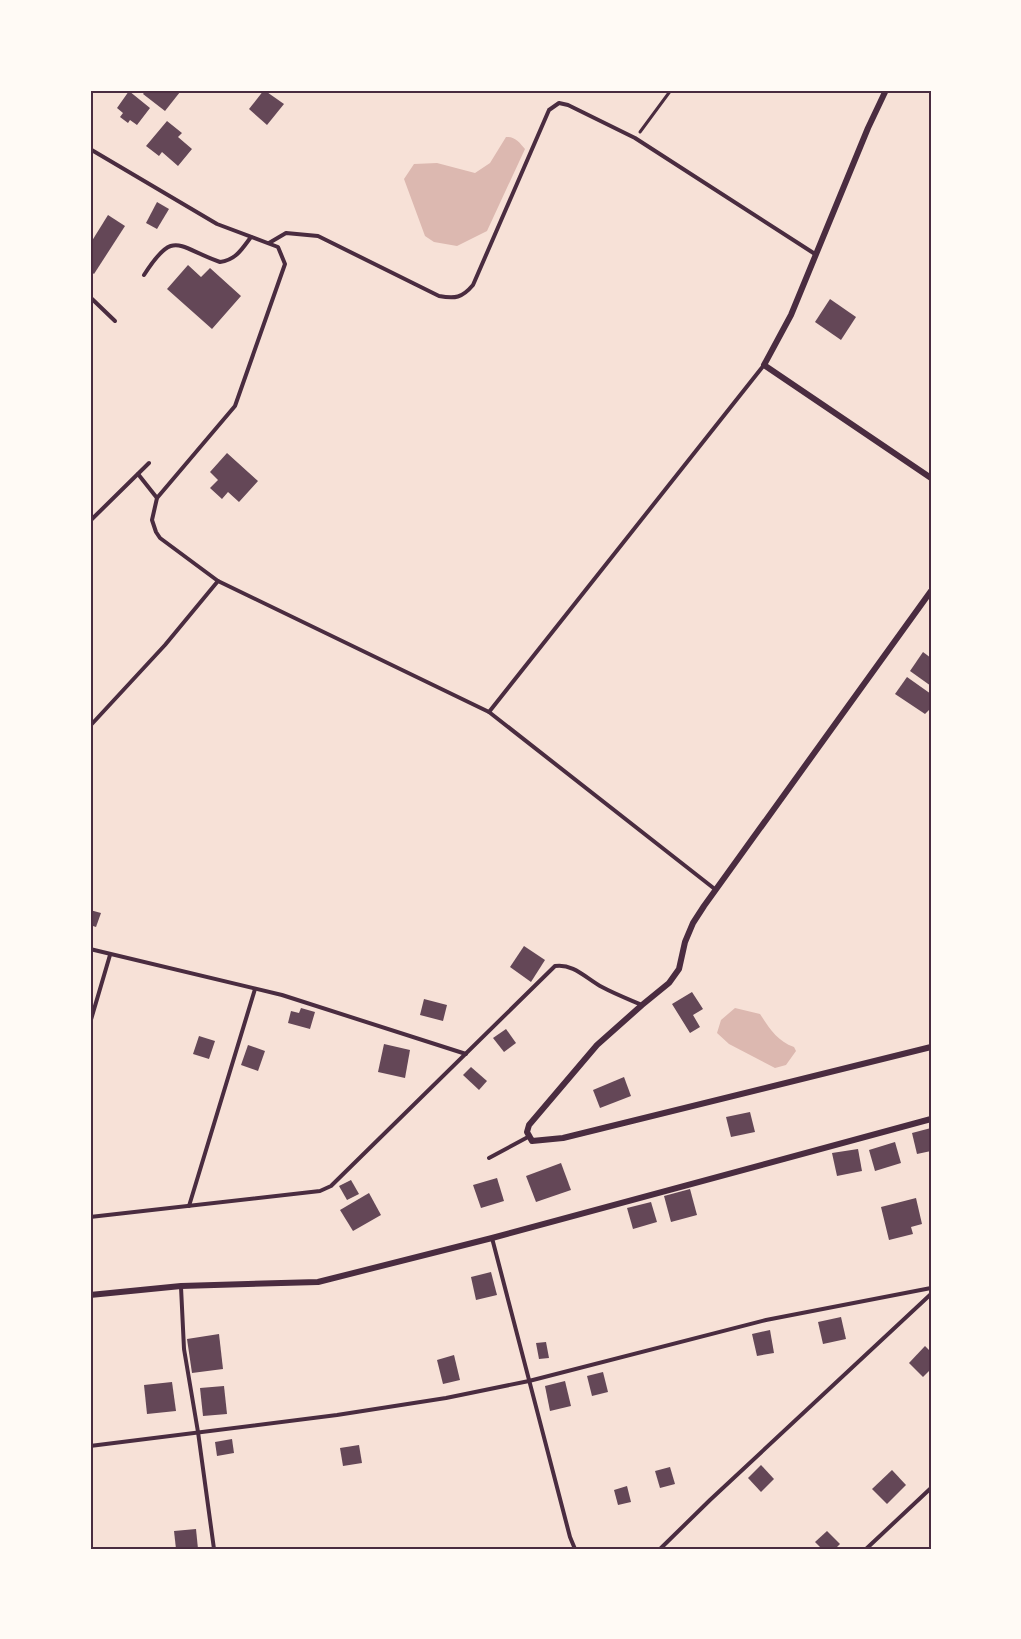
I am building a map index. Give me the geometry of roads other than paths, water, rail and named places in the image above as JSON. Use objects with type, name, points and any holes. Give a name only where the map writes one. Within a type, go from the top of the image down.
[{"type":"street","points":[[886,90],[791,315],[764,365],[931,478]]},
{"type":"street","points":[[931,591],[693,923],[678,969],[669,983],[597,1045],[530,1125],[527,1132],[528,1137],[532,1142],[563,1138],[931,1047]]},
{"type":"street","points":[[90,1295],[180,1286],[318,1282],[492,1238],[931,1119]]},
{"type":"lane","points":[[268,244],[274,238],[286,233],[318,236],[439,296],[454,298],[463,296],[473,285],[549,110],[559,103],[568,105],[635,138],[815,254]]},
{"type":"lane","points":[[90,148],[217,224],[278,247],[285,264],[235,406],[157,498],[152,520],[160,538],[218,581],[489,712],[717,890]]},
{"type":"lane","points":[[144,275],[152,261],[167,246],[176,244],[220,262],[228,261],[238,254],[251,237]]},
{"type":"lane","points":[[90,297],[115,321]]},
{"type":"lane","points":[[489,712],[764,365]]},
{"type":"lane","points":[[90,521],[149,464]]},
{"type":"lane","points":[[138,474],[157,498]]},
{"type":"lane","points":[[90,726],[165,645],[218,581]]},
{"type":"lane","points":[[90,949],[282,995],[466,1054]]},
{"type":"lane","points":[[90,1023],[110,955]]},
{"type":"lane","points":[[90,1217],[320,1191],[331,1186],[555,966],[563,964],[600,986],[642,1005]]},
{"type":"lane","points":[[189,1206],[255,989]]},
{"type":"lane","points":[[489,1158],[528,1137]]},
{"type":"lane","points":[[492,1238],[575,1549]]},
{"type":"lane","points":[[180,1286],[184,1348],[214,1549]]},
{"type":"lane","points":[[90,1446],[446,1398],[529,1381],[766,1320],[931,1288]]},
{"type":"lane","points":[[660,1549],[931,1294]]},
{"type":"lane","points":[[866,1549],[931,1488]]}]
